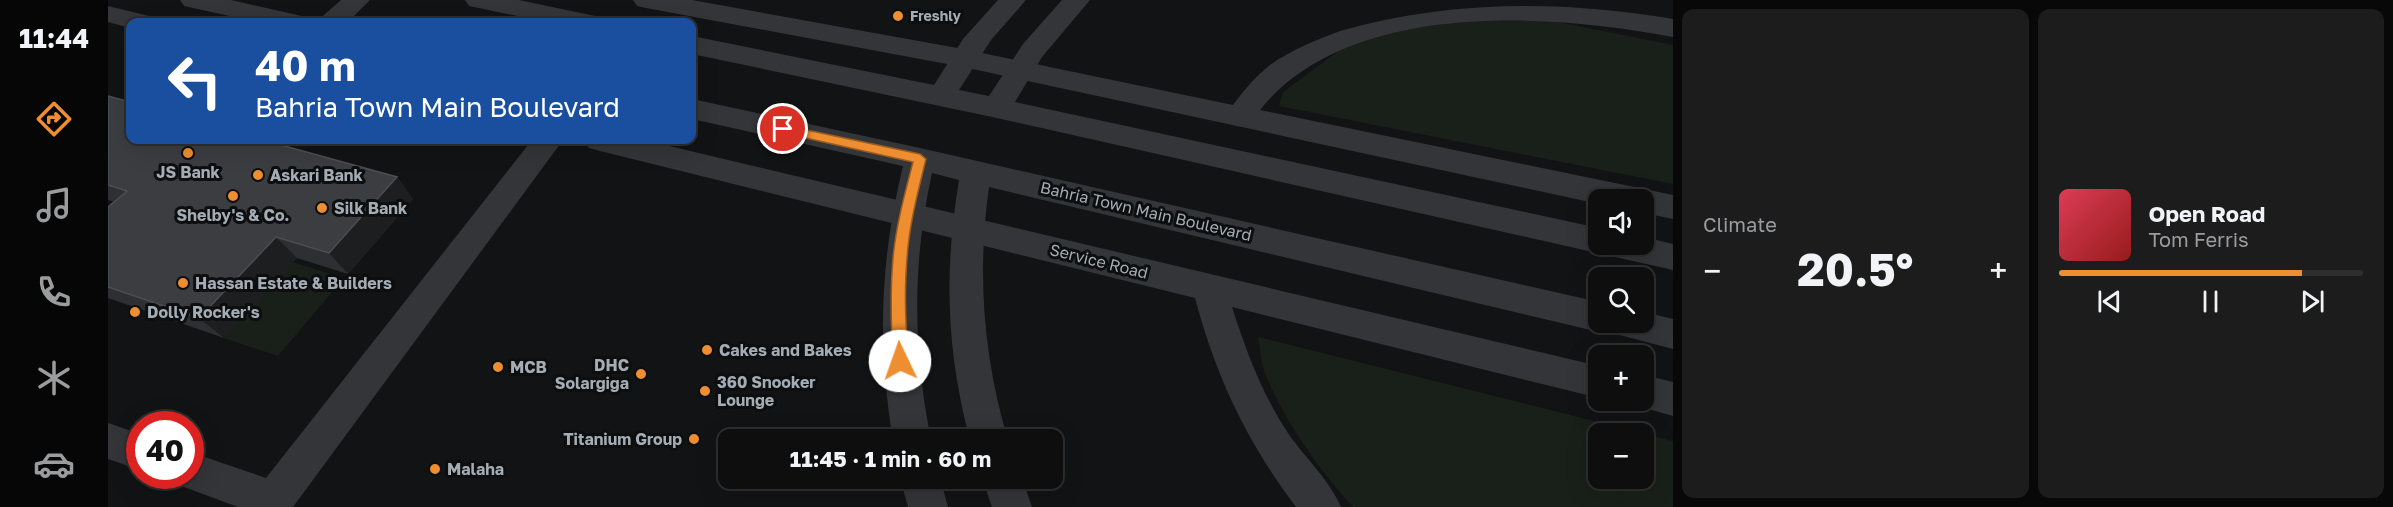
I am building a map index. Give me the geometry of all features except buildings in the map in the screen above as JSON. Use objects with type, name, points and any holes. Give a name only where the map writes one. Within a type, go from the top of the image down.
[{"type":"street","points":[[193,0],[275,18]]},
{"type":"street","points":[[337,18],[357,0]]},
{"type":"street","points":[[478,0],[566,18]]},
{"type":"street","points":[[648,0],[963,58],[1588,190]]},
{"type":"street","points":[[940,97],[963,58],[1013,0]]},
{"type":"street","points":[[997,108],[1017,70],[1044,34],[1077,0]]},
{"type":"street","points":[[1239,117],[1256,95],[1281,71],[1309,50],[1377,21],[1414,13],[1456,7],[1545,7],[1603,14],[1673,28]]},
{"type":"street","points":[[108,14],[126,18]]},
{"type":"street","points":[[696,46],[997,108],[1588,239]]},
{"type":"street","name":"Bahria Town Main Boulevard","points":[[696,110],[920,159],[1588,314]]},
{"type":"street","points":[[204,477],[271,505],[545,144]]},
{"type":"street","name":"Service Road","points":[[617,144],[906,212],[1588,379]]},
{"type":"street","points":[[910,429],[900,361],[898,307],[900,257],[906,212],[920,159]]},
{"type":"street","points":[[976,172],[967,228],[964,272],[966,321],[974,373],[987,429]]},
{"type":"street","points":[[1654,203],[1673,207]]},
{"type":"street","points":[[1654,253],[1673,257]]},
{"type":"street","points":[[1209,288],[1226,346],[1248,397],[1273,444],[1321,507]]},
{"type":"street","points":[[1654,329],[1673,334]]},
{"type":"street","points":[[1654,394],[1673,399]]},
{"type":"street","points":[[108,441],[126,447]]},
{"type":"street","points":[[923,489],[928,507]]},
{"type":"street","points":[[1006,489],[1012,507]]},
{"type":"shaded area","points":[[1466,20],[1553,21],[1673,45],[1673,184],[1279,106],[1283,92],[1341,49],[1369,36]]},
{"type":"shaded area","points":[[293,262],[344,278],[278,356],[224,338]]},
{"type":"shaded area","points":[[1258,337],[1602,423],[1588,423],[1588,489],[1654,489],[1654,436],[1673,441],[1673,507],[1353,507],[1327,477],[1292,427],[1273,392],[1262,361]]},
{"type":"place","name":"Freshly","points":[[898,16]]},
{"type":"place","name":"JS Bank","points":[[188,153]]},
{"type":"place","name":"Askari Bank","points":[[258,175]]},
{"type":"place","name":"Shelby's & Co.","points":[[233,196]]},
{"type":"place","name":"Silk Bank","points":[[322,208]]},
{"type":"place","name":"Hassan Estate & Builders","points":[[183,283]]},
{"type":"place","name":"Dolly Rocker's","points":[[135,312]]},
{"type":"place","name":"Cakes and Bakes","points":[[707,350]]},
{"type":"place","name":"MCB","points":[[498,367]]},
{"type":"place","name":"DHC Solargiga","points":[[641,374]]},
{"type":"place","name":"360 Snooker Lounge","points":[[705,391]]},
{"type":"place","name":"Titanium Group","points":[[694,439]]},
{"type":"place","name":"Malaha","points":[[435,469]]},
{"type":"route","points":[[783,129],[920,159],[906,212],[900,257],[898,307],[900,361]]}]
